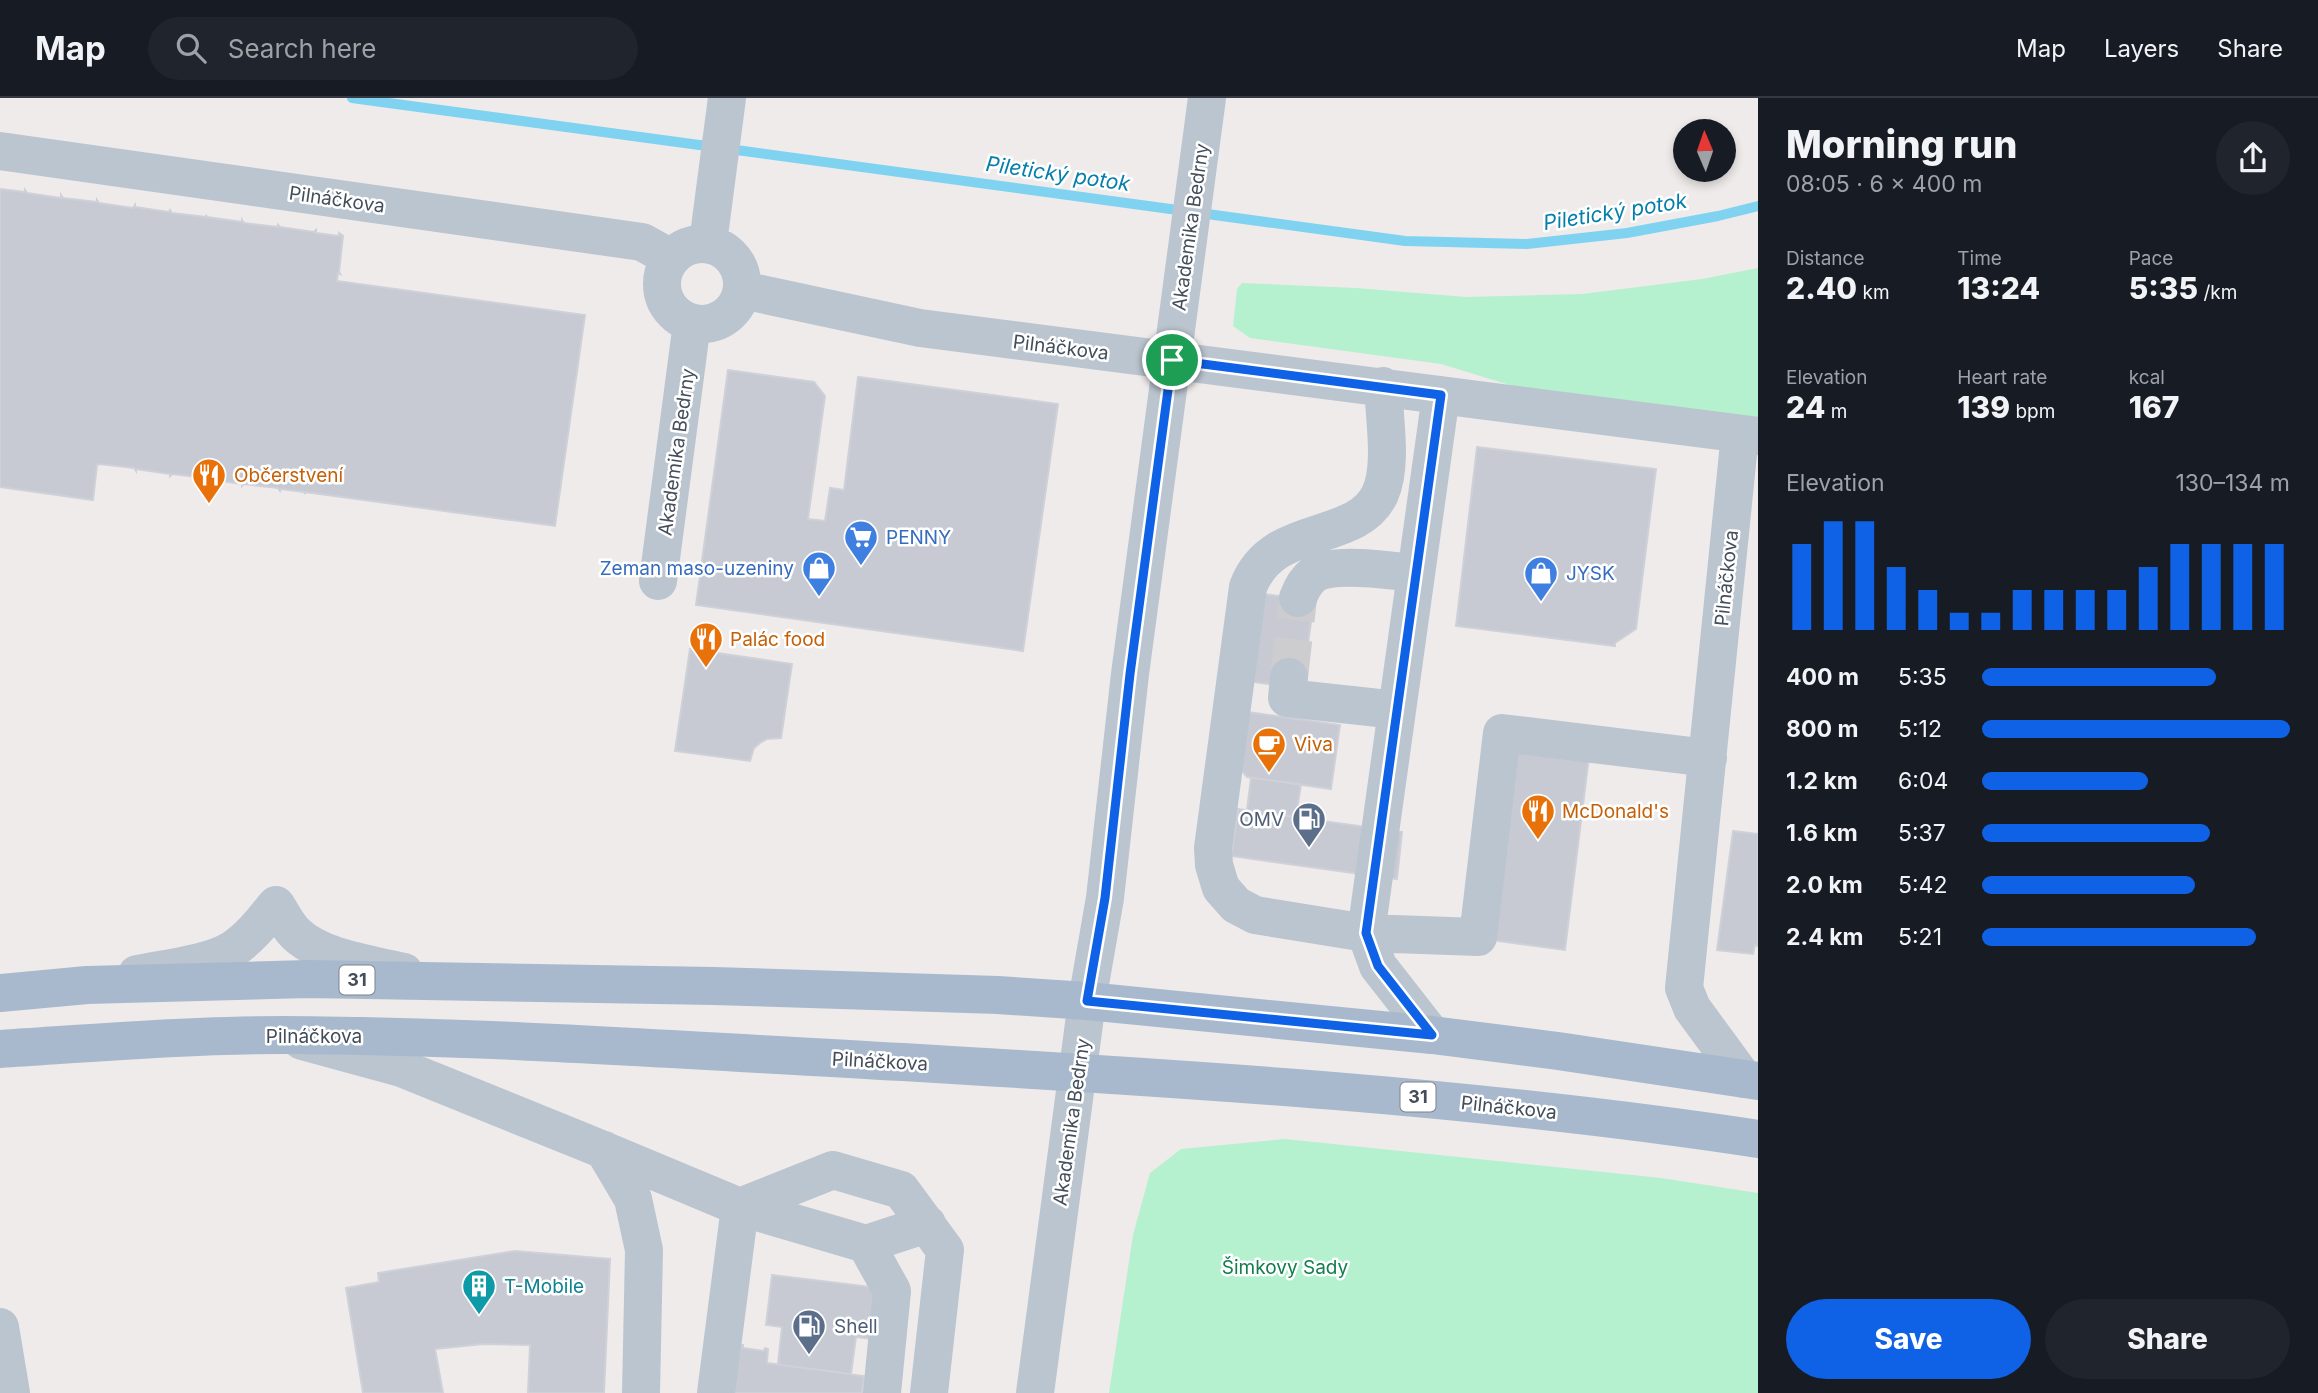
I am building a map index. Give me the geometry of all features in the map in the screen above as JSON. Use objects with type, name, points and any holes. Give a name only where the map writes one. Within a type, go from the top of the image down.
[{"type":"main road","name":"Pilnáčkova","points":[[0,993],[87,985],[308,979],[714,986],[998,995],[1087,1001],[1432,1035],[1751,1080]]},
{"type":"main road","name":"Pilnáčkova","points":[[0,1049],[176,1038],[280,1035],[569,1044],[1077,1073],[1482,1103],[1621,1119],[1758,1139]]},
{"type":"street","points":[[708,243],[727,98]]},
{"type":"street","name":"Akademika Bedrny","points":[[1035,1393],[1087,1001],[1105,898],[1130,674],[1199,154],[1200,99]]},
{"type":"street","name":"Pilnáčkova","points":[[0,151],[642,242],[671,258]]},
{"type":"street","points":[[708,243],[731,255],[742,277],[742,290],[730,313],[706,324],[692,323],[680,318],[670,309],[664,297],[664,270],[671,258],[681,249],[708,243]]},
{"type":"street","name":"Pilnáčkova","points":[[742,290],[920,328],[1749,435],[1707,768],[1684,988],[1692,1008],[1751,1080]]},
{"type":"street","name":"Akademika Bedrny","points":[[658,581],[689,461],[692,323]]},
{"type":"street","points":[[1383,386],[1386,453],[1380,494],[1368,510],[1352,521],[1276,550],[1253,574],[1248,587],[1213,848],[1221,888],[1236,905],[1255,915],[1366,933],[1478,937],[1502,733],[1707,768]]},
{"type":"street","points":[[1432,1035],[1378,966],[1366,933],[1441,395]]},
{"type":"street","points":[[1298,598],[1311,576],[1321,571],[1340,568],[1416,573]]},
{"type":"street","points":[[1289,677],[1287,698],[1397,710]]},
{"type":"street","points":[[87,985],[213,957],[232,949],[252,933],[276,905],[295,933],[338,957],[442,981]]},
{"type":"street","points":[[280,1035],[401,1068],[740,1207],[866,1244],[928,1224]]},
{"type":"street","points":[[604,1150],[633,1199],[644,1251],[641,1393]]},
{"type":"street","points":[[740,1207],[834,1170],[901,1190],[945,1250],[929,1393]]},
{"type":"street","points":[[716,1393],[740,1207]]},
{"type":"street","points":[[866,1244],[892,1291],[882,1393]]},
{"type":"street","points":[[1,1345],[11,1393]]},
{"type":"green space","points":[[1758,268],[1758,420],[1529,391],[1441,364],[1250,338],[1233,326],[1237,289],[1242,283],[1356,288],[1466,297],[1582,294],[1702,279]]},
{"type":"green space","name":"Šimkovy Sady","points":[[1285,1139],[1661,1178],[1758,1193],[1758,1393],[1109,1393],[1133,1235],[1150,1173],[1181,1149]]},
{"type":"building","points":[[0,189],[97,200],[99,203],[133,208],[135,205],[169,212],[170,210],[172,213],[242,220],[244,223],[278,225],[314,232],[316,230],[316,233],[339,236],[339,233],[343,236],[337,281],[585,315],[555,526],[305,492],[280,491],[278,488],[244,484],[242,486],[208,481],[206,478],[172,474],[170,476],[100,464],[97,465],[93,500],[0,487]]},
{"type":"building","points":[[728,370],[814,382],[825,396],[808,519],[825,521],[830,488],[844,490],[858,377],[1058,404],[1023,651],[696,605]]},
{"type":"building","points":[[1477,447],[1656,469],[1636,629],[1615,643],[1615,646],[1456,626]]},
{"type":"building","points":[[1264,594],[1314,601],[1303,679],[1276,685],[1253,682]]},
{"type":"building","points":[[690,649],[792,664],[781,738],[767,739],[760,743],[754,748],[750,761],[675,751]]},
{"type":"building","points":[[1248,712],[1340,725],[1331,789],[1247,777],[1241,770]]},
{"type":"building","points":[[1514,748],[1589,757],[1565,950],[1490,940]]},
{"type":"building","points":[[1251,778],[1301,784],[1296,817],[1247,810]]},
{"type":"building","points":[[1238,809],[1402,832],[1397,879],[1231,856]]},
{"type":"building","points":[[1733,831],[1758,834],[1758,946],[1755,945],[1753,954],[1717,950]]},
{"type":"building","name":"T-Mobile","points":[[515,1251],[610,1259],[604,1393],[528,1393],[530,1345],[483,1344],[435,1349],[443,1393],[363,1393],[346,1288],[379,1282],[378,1273]]},
{"type":"building","points":[[772,1275],[880,1288],[872,1339],[856,1337],[851,1374],[778,1363],[782,1327],[766,1325]]},
{"type":"building","points":[[741,1345],[743,1348],[764,1351],[765,1348],[768,1349],[767,1363],[864,1376],[862,1393],[734,1393]]},
{"type":"waterway","name":"Piletický potok","points":[[352,98],[714,147]]},
{"type":"waterway","name":"Piletický potok","points":[[729,149],[1185,211]]},
{"type":"waterway","name":"Piletický potok","points":[[1200,213],[1405,241],[1527,244],[1627,233],[1758,206]]},
{"type":"tunnel","points":[[1289,677],[1298,598]]},
{"type":"place","name":"Občerstvení","points":[[209,505]]},
{"type":"place","name":"PENNY","points":[[861,567]]},
{"type":"place","name":"Zeman maso-uzeniny","points":[[819,598]]},
{"type":"place","name":"JYSK","points":[[1541,603]]},
{"type":"place","name":"Palác food","points":[[706,669]]},
{"type":"place","name":"Viva","points":[[1269,774]]},
{"type":"place","name":"McDonald's","points":[[1538,841]]},
{"type":"place","name":"OMV","points":[[1309,849]]},
{"type":"place","name":"T-Mobile","points":[[479,1316]]},
{"type":"place","name":"Shell","points":[[809,1356]]},
{"type":"route","points":[[1172,360],[1441,395],[1366,933],[1378,966],[1432,1035],[1087,1001],[1105,898],[1130,674],[1172,360]]}]
